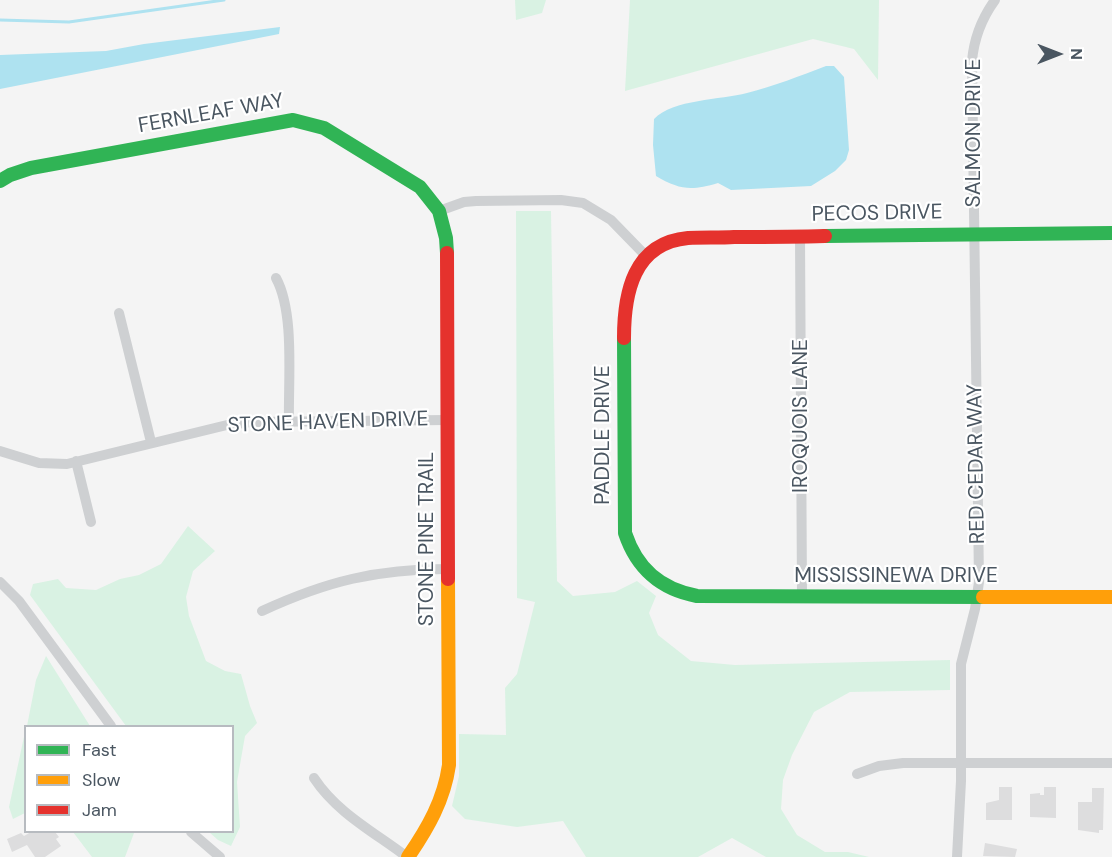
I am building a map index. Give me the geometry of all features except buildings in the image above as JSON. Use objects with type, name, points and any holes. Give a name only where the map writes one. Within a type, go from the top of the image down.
[{"type":"street","name":"SALMON DRIVE","points":[[974,235],[973,49],[983,19],[995,0]]},
{"type":"street","name":"FERNLEAF WAY","points":[[0,182],[10,175],[31,168],[293,120],[324,128],[388,167],[420,187],[439,211]]},
{"type":"street","points":[[439,211],[464,202],[476,201],[561,200],[583,203],[611,220],[647,257]]},
{"type":"street","name":"STONE PINE TRAIL","points":[[408,857],[436,814],[447,778],[447,256],[446,238],[439,211]]},
{"type":"street","name":"PECOS DRIVE","points":[[647,257],[664,245],[686,238],[1112,233]]},
{"type":"street","name":"RED CEDAR WAY","points":[[957,857],[960,833],[960,664],[978,597],[974,235]]},
{"type":"street","name":"IROQUOIS LANE","points":[[800,236],[801,596]]},
{"type":"street","name":"PADDLE DRIVE","points":[[647,257],[629,283],[624,306],[625,526],[630,549],[639,565],[662,586],[680,594]]},
{"type":"street","points":[[276,278],[284,296],[287,315],[289,421]]},
{"type":"street","points":[[119,313],[151,442]]},
{"type":"street","name":"STONE HAVEN DRIVE","points":[[0,451],[39,463],[60,464],[227,425],[289,421],[447,420]]},
{"type":"street","points":[[76,461],[91,522]]},
{"type":"street","points":[[262,611],[308,591],[346,579],[397,571],[448,569]]},
{"type":"street","points":[[0,582],[19,601],[110,725]]},
{"type":"street","name":"MISSISSINEWA DRIVE","points":[[680,594],[697,596],[1112,597]]},
{"type":"street","points":[[857,774],[879,766],[903,763],[1112,763]]},
{"type":"street","points":[[314,778],[325,794],[340,809],[408,857]]},
{"type":"street","points":[[193,833],[220,857]]},
{"type":"green space","points":[[515,0],[546,0],[542,13],[516,20]]},
{"type":"green space","points":[[630,0],[879,0],[878,80],[854,49],[813,39],[625,91]]},
{"type":"green space","points":[[516,211],[551,211],[557,581],[573,596],[615,592],[637,581],[656,596],[649,613],[658,635],[691,661],[735,665],[950,660],[950,690],[850,692],[814,712],[792,755],[783,780],[781,809],[797,835],[825,852],[848,852],[869,857],[766,857],[732,838],[698,857],[586,857],[563,821],[517,827],[465,819],[452,806],[459,776],[459,734],[506,735],[505,688],[517,674],[535,602],[517,598]]},
{"type":"green space","points":[[188,526],[215,551],[193,571],[186,597],[189,616],[206,661],[225,671],[241,674],[257,723],[245,736],[237,782],[240,827],[231,846],[210,833],[234,833],[234,725],[125,725],[30,595],[33,584],[58,579],[66,588],[96,590],[120,579],[139,575],[161,564]]},
{"type":"green space","points":[[46,656],[89,725],[27,725],[36,680]]},
{"type":"green space","points":[[24,737],[24,814],[13,819],[9,807]]},
{"type":"green space","points":[[74,833],[134,833],[125,857],[92,857]]},
{"type":"water","points":[[280,27],[279,34],[0,89],[0,55],[106,51]]},
{"type":"water","points":[[826,66],[834,66],[844,77],[849,150],[846,160],[835,171],[811,186],[731,190],[718,183],[686,188],[656,176],[653,145],[654,119],[662,112],[685,104],[757,90]]},
{"type":"waterway","points":[[0,20],[69,22],[224,0]]},
{"type":"traffic: fast","points":[[0,181],[31,168],[293,120],[324,128],[420,187],[439,211],[446,238],[447,253]]},
{"type":"traffic: fast","points":[[825,236],[1112,233]]},
{"type":"traffic: fast","points":[[624,338],[625,533],[643,567],[661,582],[684,593],[697,596],[983,597]]},
{"type":"traffic: slow","points":[[408,857],[434,813],[447,778],[449,765],[448,579]]},
{"type":"traffic: slow","points":[[983,597],[1112,597]]},
{"type":"traffic: jam","points":[[624,338],[626,305],[635,273],[644,260],[669,242],[688,238],[825,236]]},
{"type":"traffic: jam","points":[[447,253],[448,579]]}]
